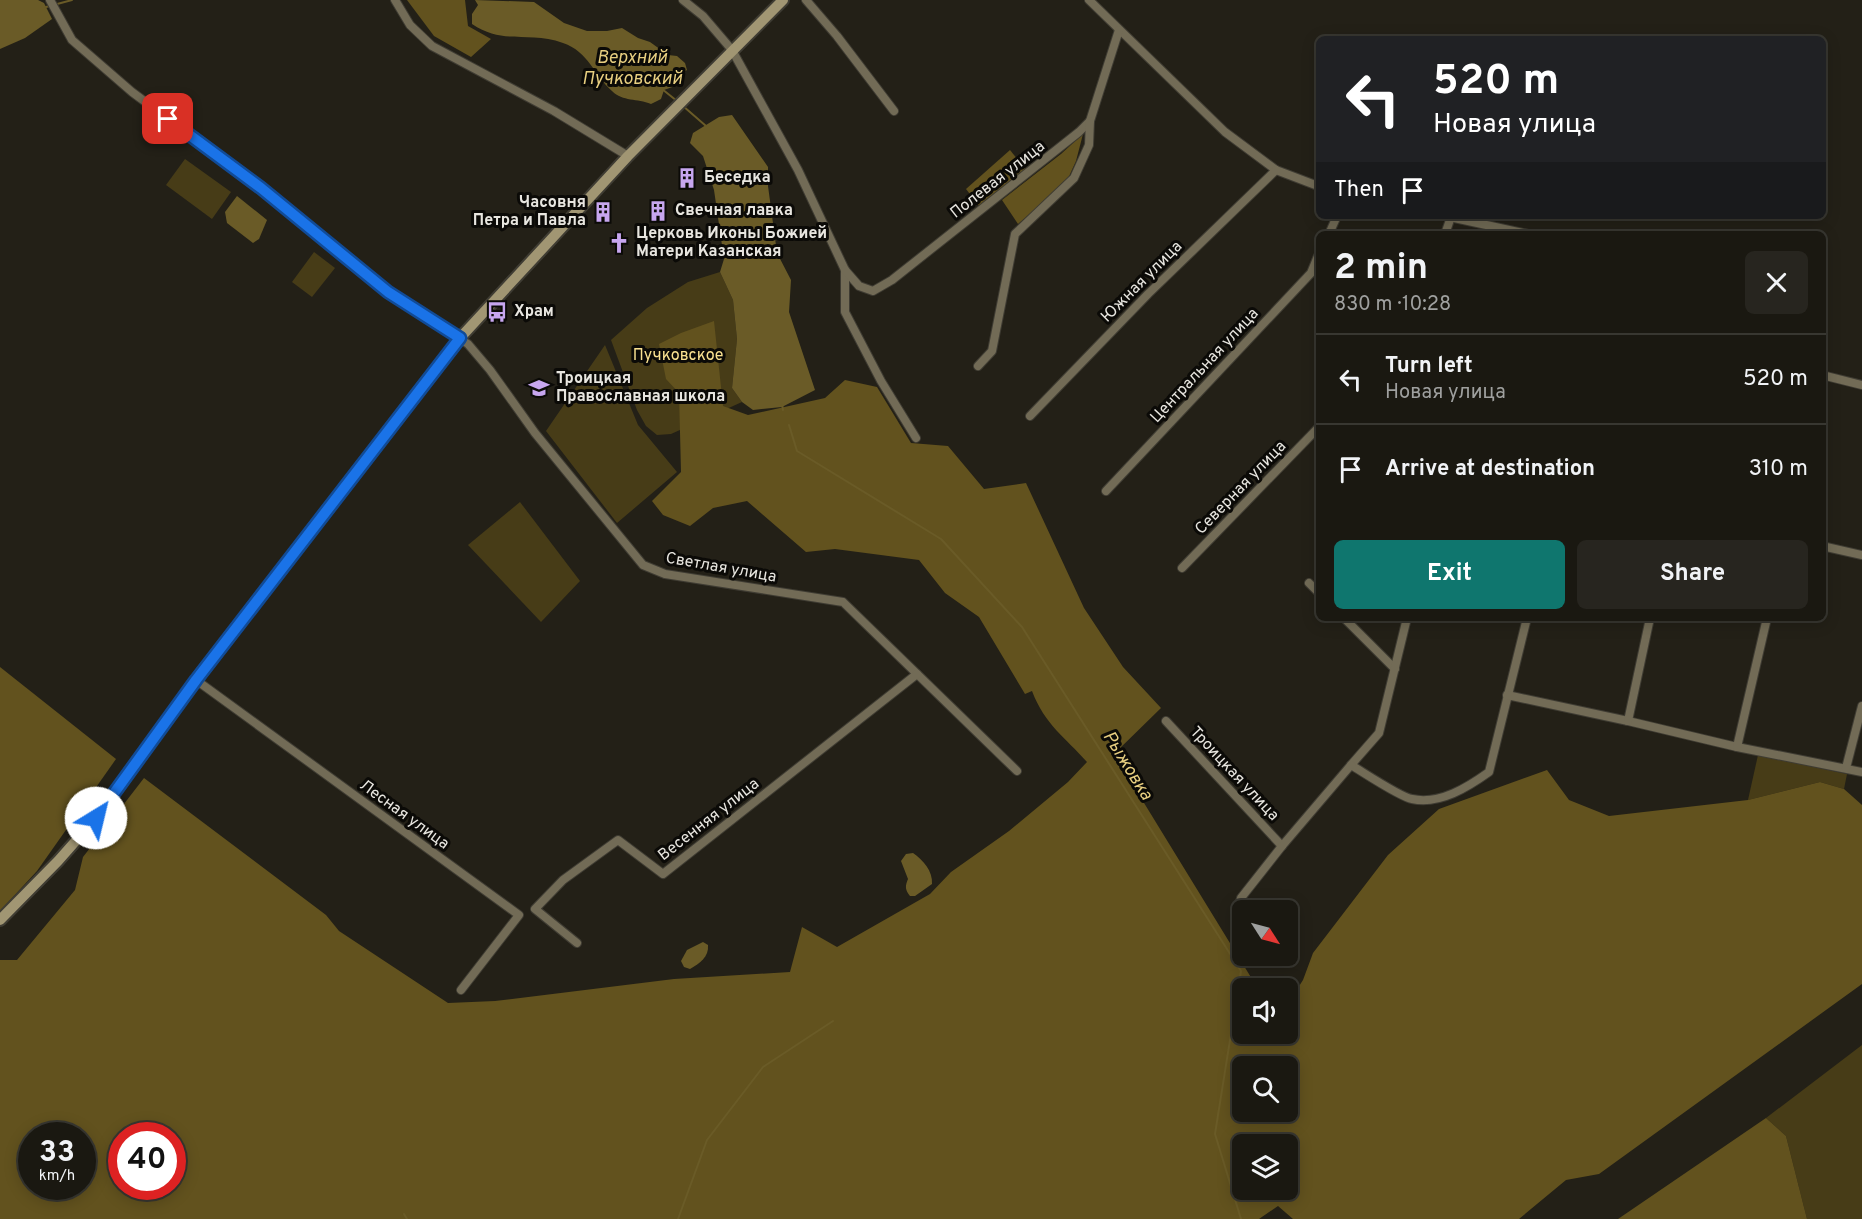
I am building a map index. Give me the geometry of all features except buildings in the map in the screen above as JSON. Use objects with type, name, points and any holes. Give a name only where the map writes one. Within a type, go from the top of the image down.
[{"type":"street","name":"Светлая улица","points":[[50,0],[72,40],[132,92],[261,188],[388,292],[460,338],[490,370],[535,433],[643,565],[665,574],[843,602],[1017,771]]},
{"type":"street","points":[[395,0],[410,25],[432,46],[554,111],[628,156]]},
{"type":"street","points":[[683,0],[703,16],[732,50],[798,170],[845,270],[845,312],[881,381],[916,438]]},
{"type":"street","points":[[0,920],[96,818],[196,680],[460,338],[628,156],[783,0]]},
{"type":"street","points":[[806,0],[837,36],[894,111]]},
{"type":"street","points":[[1089,0],[1225,132],[1276,170],[1316,185]]},
{"type":"street","points":[[978,366],[992,351],[1015,234],[1074,178],[1089,145],[1090,121],[1119,30]]},
{"type":"street","name":"Полевая улица","points":[[845,270],[860,286],[873,291],[892,280],[1056,151],[1090,121]]},
{"type":"street","name":"Южная улица","points":[[1030,416],[1148,294],[1276,170]]},
{"type":"street","points":[[1457,219],[1514,231]]},
{"type":"street","name":"Центральная улица","points":[[1106,491],[1311,273],[1316,261]]},
{"type":"street","points":[[1826,376],[1862,385]]},
{"type":"street","name":"Северная улица","points":[[1182,568],[1316,430]]},
{"type":"street","points":[[1826,547],[1862,555]]},
{"type":"street","points":[[1309,583],[1316,590]]},
{"type":"street","points":[[1347,621],[1395,669]]},
{"type":"street","name":"Троицкая улица","points":[[1240,900],[1282,846],[1379,733],[1406,621]]},
{"type":"street","points":[[1351,765],[1411,799],[1433,799],[1465,789],[1489,772],[1526,621]]},
{"type":"street","points":[[1628,721],[1649,621]]},
{"type":"street","points":[[1737,747],[1766,621]]},
{"type":"street","name":"Весенняя улица","points":[[577,943],[535,909],[562,880],[618,840],[663,874],[917,674]]},
{"type":"street","name":"Лесная улица","points":[[196,680],[519,915],[461,990]]},
{"type":"street","points":[[1508,696],[1862,772]]},
{"type":"street","points":[[1846,768],[1862,706]]},
{"type":"street","name":"Троицкая улица","points":[[1166,722],[1282,846]]},
{"type":"green space","points":[[407,0],[465,0],[468,26],[491,39],[471,57],[434,36]]},
{"type":"green space","points":[[1083,134],[1076,161],[1066,183],[1018,224],[1002,200]]},
{"type":"green space","points":[[1010,150],[1027,171],[980,207],[966,189]]},
{"type":"green space","points":[[185,159],[231,192],[212,219],[166,185]]},
{"type":"green space","points":[[314,252],[335,268],[312,297],[292,282]]},
{"type":"green space","name":"Пучковское","points":[[720,272],[733,300],[737,339],[732,388],[742,402],[671,434],[657,435],[646,426],[637,410],[611,340],[647,308],[688,282]]},
{"type":"green space","points":[[714,321],[723,406],[748,415],[825,398],[845,380],[877,387],[911,443],[948,446],[984,489],[1026,483],[1084,608],[1123,667],[1161,708],[1114,754],[1232,946],[1232,966],[1244,966],[1251,978],[1232,978],[1232,1044],[1298,1044],[1298,988],[1313,953],[1388,855],[1439,809],[1547,770],[1569,800],[1609,816],[1748,800],[1820,782],[1844,789],[1862,805],[1862,984],[1599,1174],[1566,1180],[1519,1219],[1293,1219],[1278,1206],[1259,1219],[0,1219],[0,960],[17,960],[75,890],[83,857],[144,778],[326,915],[339,931],[448,1003],[495,1001],[674,979],[790,972],[802,927],[837,947],[930,894],[951,872],[1009,831],[1068,782],[1087,762],[1049,722],[1032,691],[1025,694],[979,617],[945,593],[919,560],[835,549],[806,552],[747,501],[713,508],[690,526],[663,515],[652,501],[681,472],[679,393],[666,379],[659,344]]},
{"type":"green space","points":[[605,345],[638,425],[677,472],[617,523],[546,431]]},
{"type":"green space","points":[[520,502],[580,581],[541,622],[468,545]]},
{"type":"green space","points":[[0,667],[116,759],[37,871],[0,911]]},
{"type":"green space","points":[[1758,755],[1847,774],[1844,789],[1820,782],[1748,800]]},
{"type":"green space","points":[[1862,1045],[1862,1219],[1807,1219],[1786,1136],[1766,1118]]},
{"type":"green space","points":[[1766,1118],[1786,1136],[1807,1219],[1618,1219]]},
{"type":"water","points":[[0,0],[38,0],[44,3],[52,19],[25,38],[0,49]]},
{"type":"water","name":"Верхний Пучковский","points":[[475,0],[534,2],[564,23],[587,31],[622,28],[650,42],[668,55],[677,56],[685,63],[687,70],[678,76],[678,85],[664,90],[661,99],[651,104],[621,97],[572,47],[551,39],[495,34],[472,24],[472,14],[478,5]]},
{"type":"water","points":[[732,115],[768,167],[768,186],[777,253],[791,280],[789,312],[815,390],[782,407],[753,410],[742,402],[732,388],[737,339],[733,300],[720,272],[724,259],[714,190],[703,156],[690,143],[693,133],[719,117]]},
{"type":"water","points":[[237,196],[267,220],[259,239],[253,243],[227,223],[225,212]]},
{"type":"water","points":[[913,853],[927,866],[932,884],[915,896],[910,896],[906,888],[908,879],[901,861],[906,854]]},
{"type":"water","points":[[703,942],[708,945],[705,956],[690,969],[684,967],[681,961],[687,950]]},
{"type":"waterway","points":[[46,7],[72,0]]},
{"type":"waterway","points":[[662,89],[677,101]]},
{"type":"waterway","points":[[683,106],[706,126]]},
{"type":"waterway","name":"Рыжовка","points":[[782,404],[783,410]]},
{"type":"waterway","name":"Рыжовка","points":[[789,425],[797,451],[941,539],[1022,627],[1241,971],[1215,1134],[1241,1219]]},
{"type":"waterway","points":[[678,1219],[707,1140],[763,1067],[833,1021]]},
{"type":"waterway","points":[[404,1214],[407,1219]]},
{"type":"place","name":"Беседка","points":[[687,178]]},
{"type":"place","name":"Свечная лавка","points":[[658,211]]},
{"type":"place","name":"Часовня Петра и Павла","points":[[603,212]]},
{"type":"place","name":"Церковь Иконы Божией Матери Казанская","points":[[619,243]]},
{"type":"place","name":"Храм","points":[[497,312]]},
{"type":"place","name":"Троицкая Православная школа","points":[[539,388]]},
{"type":"route","points":[[96,818],[196,680],[460,338],[388,292],[261,188],[168,119]]}]
